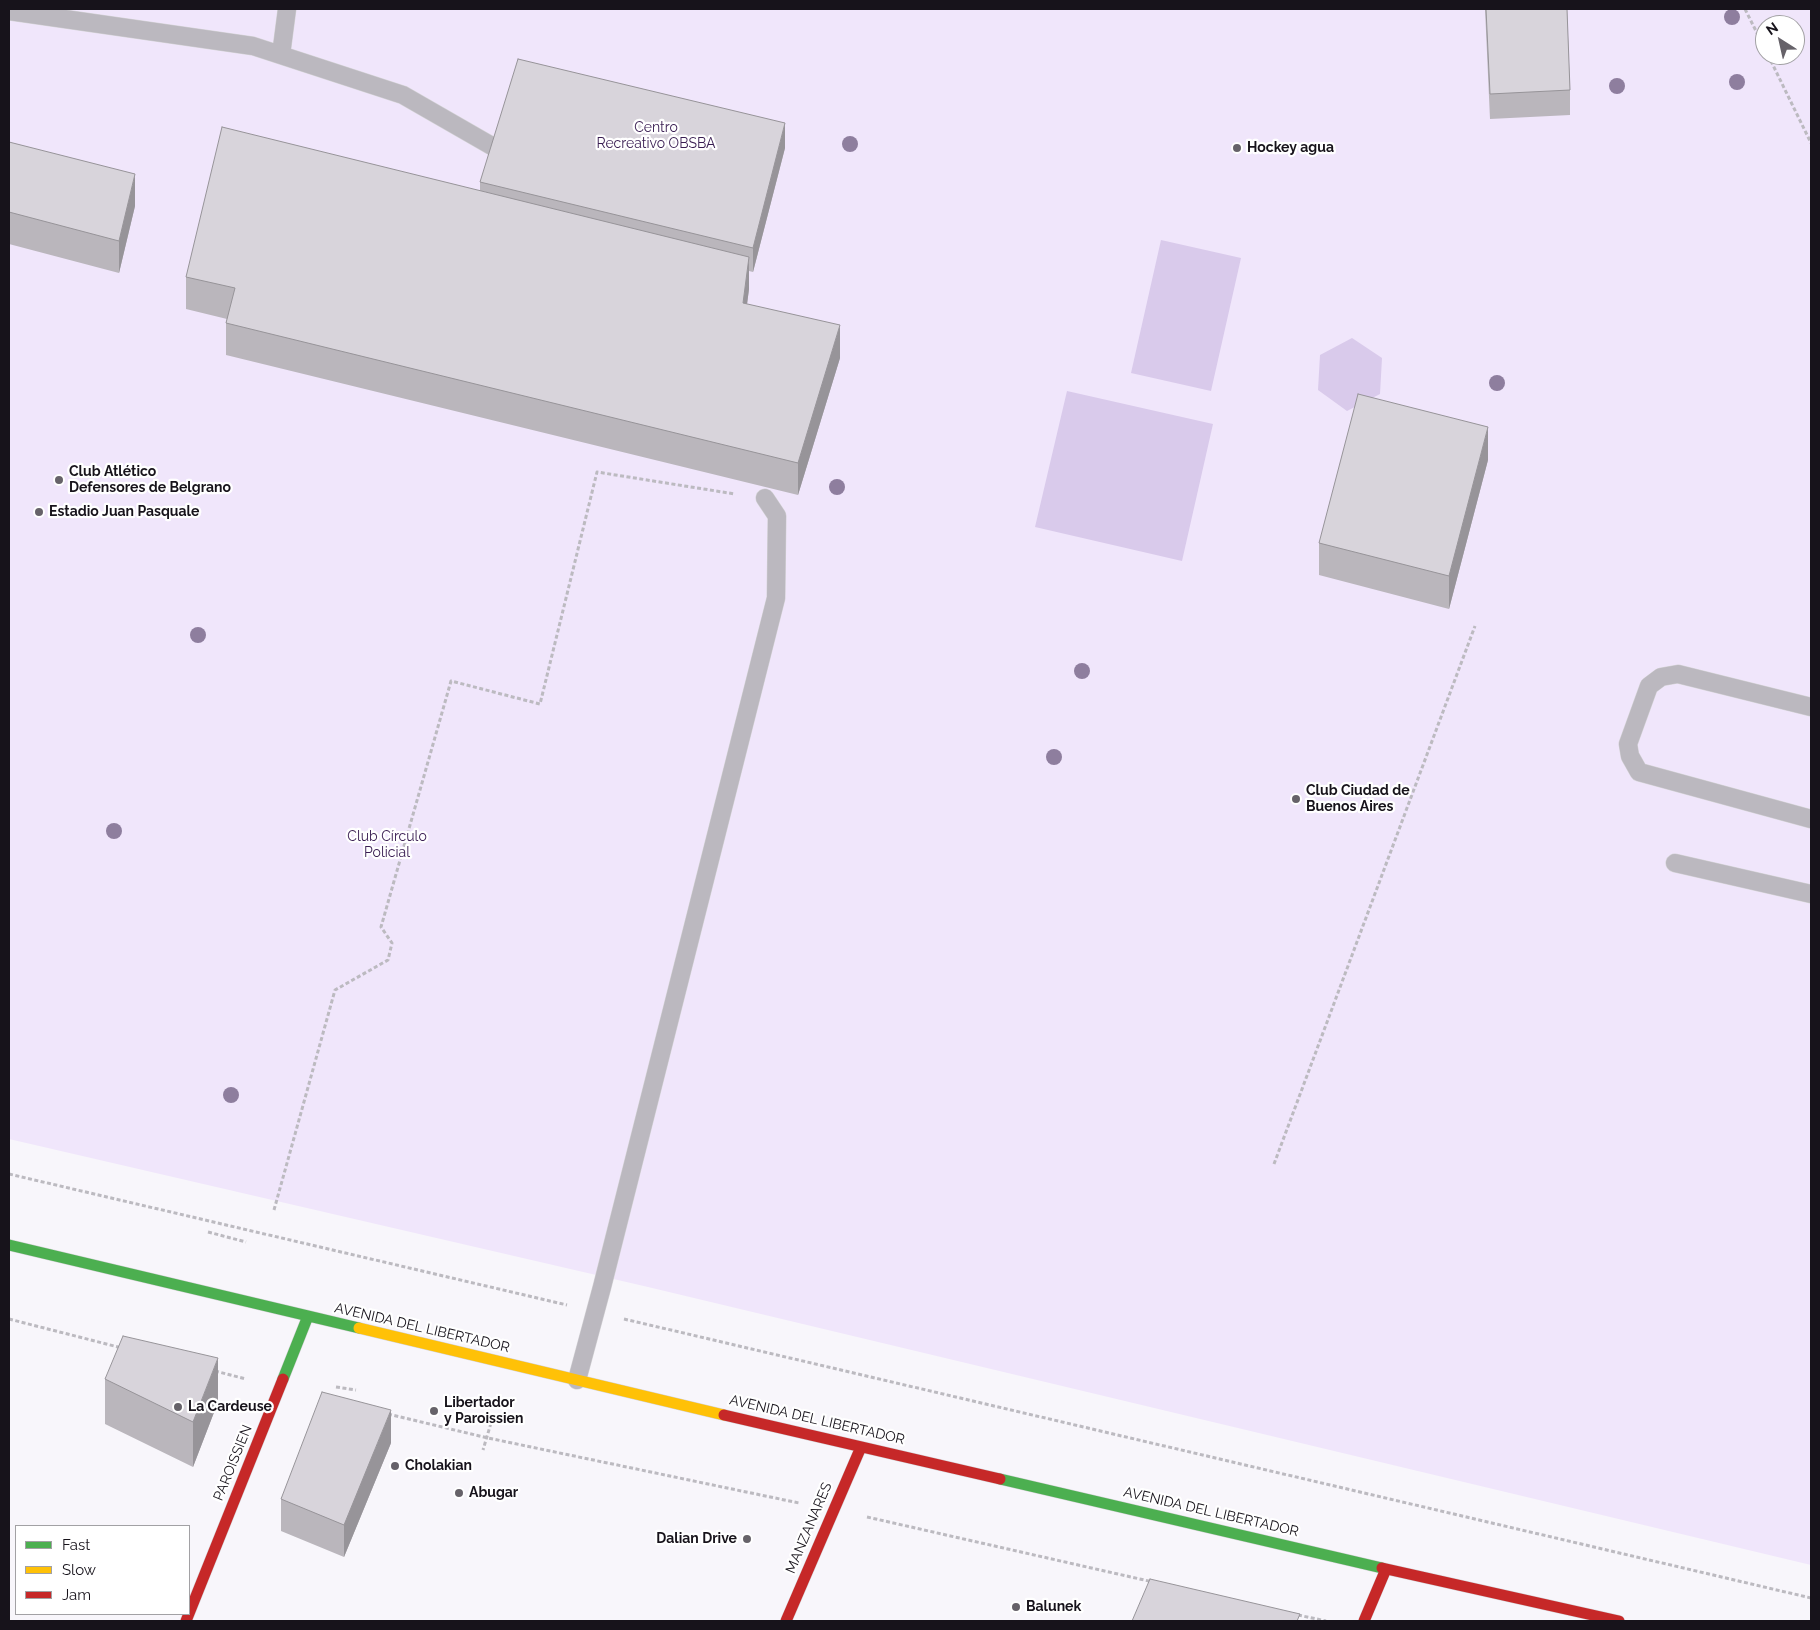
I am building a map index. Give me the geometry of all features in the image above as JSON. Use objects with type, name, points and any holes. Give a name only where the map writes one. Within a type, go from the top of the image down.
[{"type":"main road","name":"AVENIDA DEL LIBERTADOR","points":[[9,1245],[1386,1569],[1619,1621]]},
{"type":"main road","name":"PAROISSIEN","points":[[190,1611],[308,1316]]},
{"type":"main road","name":"MANZANARES","points":[[786,1621],[861,1446]]},
{"type":"main road","points":[[1364,1621],[1386,1569]]},
{"type":"lane","points":[[281,55],[287,9]]},
{"type":"lane","points":[[9,11],[253,46],[403,95],[497,149]]},
{"type":"lane","points":[[577,1380],[596,1312],[776,598],[777,516],[765,498]]},
{"type":"lane","points":[[1811,707],[1678,674],[1661,677],[1649,686],[1628,744],[1630,756],[1638,772],[1811,819]]},
{"type":"lane","points":[[1675,863],[1811,894]]},
{"type":"path","points":[[1745,9],[1755,29]]},
{"type":"path","points":[[1773,65],[1811,142]]},
{"type":"path","points":[[274,1210],[335,990],[388,960],[392,943],[381,926],[451,681],[540,704],[597,472],[765,498]]},
{"type":"path","points":[[1274,1164],[1475,626]]},
{"type":"path","points":[[9,1174],[1811,1598]]},
{"type":"path","points":[[208,1232],[246,1242]]},
{"type":"path","points":[[9,1319],[125,1348]]},
{"type":"path","points":[[212,1370],[280,1387]]},
{"type":"path","points":[[336,1387],[356,1390]]},
{"type":"path","points":[[387,1414],[488,1438],[759,1496],[833,1509],[1161,1584]]},
{"type":"path","points":[[472,1419],[491,1423],[483,1450]]},
{"type":"path","points":[[1297,1615],[1326,1621]]},
{"type":"green space","name":"Club Ciudad de Buenos Aires","points":[[9,9],[1811,9],[1811,1565],[648,1287],[9,1139]]},
{"type":"shaded area","points":[[1161,240],[1241,258],[1211,391],[1131,373]]},
{"type":"shaded area","points":[[1352,338],[1382,358],[1380,394],[1347,411],[1318,390],[1320,355]]},
{"type":"shaded area","points":[[1067,391],[1213,424],[1182,561],[1035,527]]},
{"type":"building","points":[[1486,9],[1567,9],[1570,90],[1490,94]]},
{"type":"building","points":[[518,59],[785,123],[753,248],[480,182]]},
{"type":"building","points":[[222,127],[749,257],[743,303],[840,325],[798,463],[226,323],[235,288],[186,277]]},
{"type":"building","points":[[9,142],[135,174],[119,241],[9,212]]},
{"type":"building","points":[[1358,394],[1488,427],[1449,576],[1319,543]]},
{"type":"building","points":[[123,1336],[218,1358],[193,1422],[105,1379]]},
{"type":"building","points":[[322,1392],[391,1410],[344,1525],[281,1499]]},
{"type":"building","points":[[1150,1579],[1300,1614],[1297,1621],[1132,1621]]},
{"type":"traffic: fast","points":[[9,1245],[359,1328]]},
{"type":"traffic: fast","points":[[283,1379],[308,1316]]},
{"type":"traffic: fast","points":[[1000,1479],[1382,1568]]},
{"type":"traffic: slow","points":[[359,1328],[724,1415]]},
{"type":"traffic: jam","points":[[190,1611],[283,1379]]},
{"type":"traffic: jam","points":[[724,1415],[1000,1479]]},
{"type":"traffic: jam","points":[[786,1621],[861,1447]]},
{"type":"traffic: jam","points":[[1382,1568],[1619,1621]]},
{"type":"traffic: jam","points":[[1364,1621],[1386,1569]]},
{"type":"traffic: jam","points":[[186,1621],[188,1615]]},
{"type":"place","name":"Hockey agua","points":[[1237,148]]},
{"type":"place","name":"Club Atlético Defensores de Belgrano","points":[[59,480]]},
{"type":"place","name":"Estadio Juan Pasquale","points":[[39,512]]},
{"type":"place","name":"Club Ciudad de Buenos Aires","points":[[1296,799]]},
{"type":"place","name":"La Cardeuse","points":[[178,1407]]},
{"type":"place","name":"Libertador y Paroissien","points":[[434,1411]]},
{"type":"place","name":"Cholakian","points":[[395,1466]]},
{"type":"place","name":"Abugar","points":[[459,1493]]},
{"type":"place","name":"Dalian Drive","points":[[747,1539]]},
{"type":"place","name":"Balunek","points":[[1016,1607]]},
{"type":"park label","name":"Centro Recreativo OBSBA","points":[[656,136]]},
{"type":"park label","name":"Club Círculo Policial","points":[[387,846]]}]
